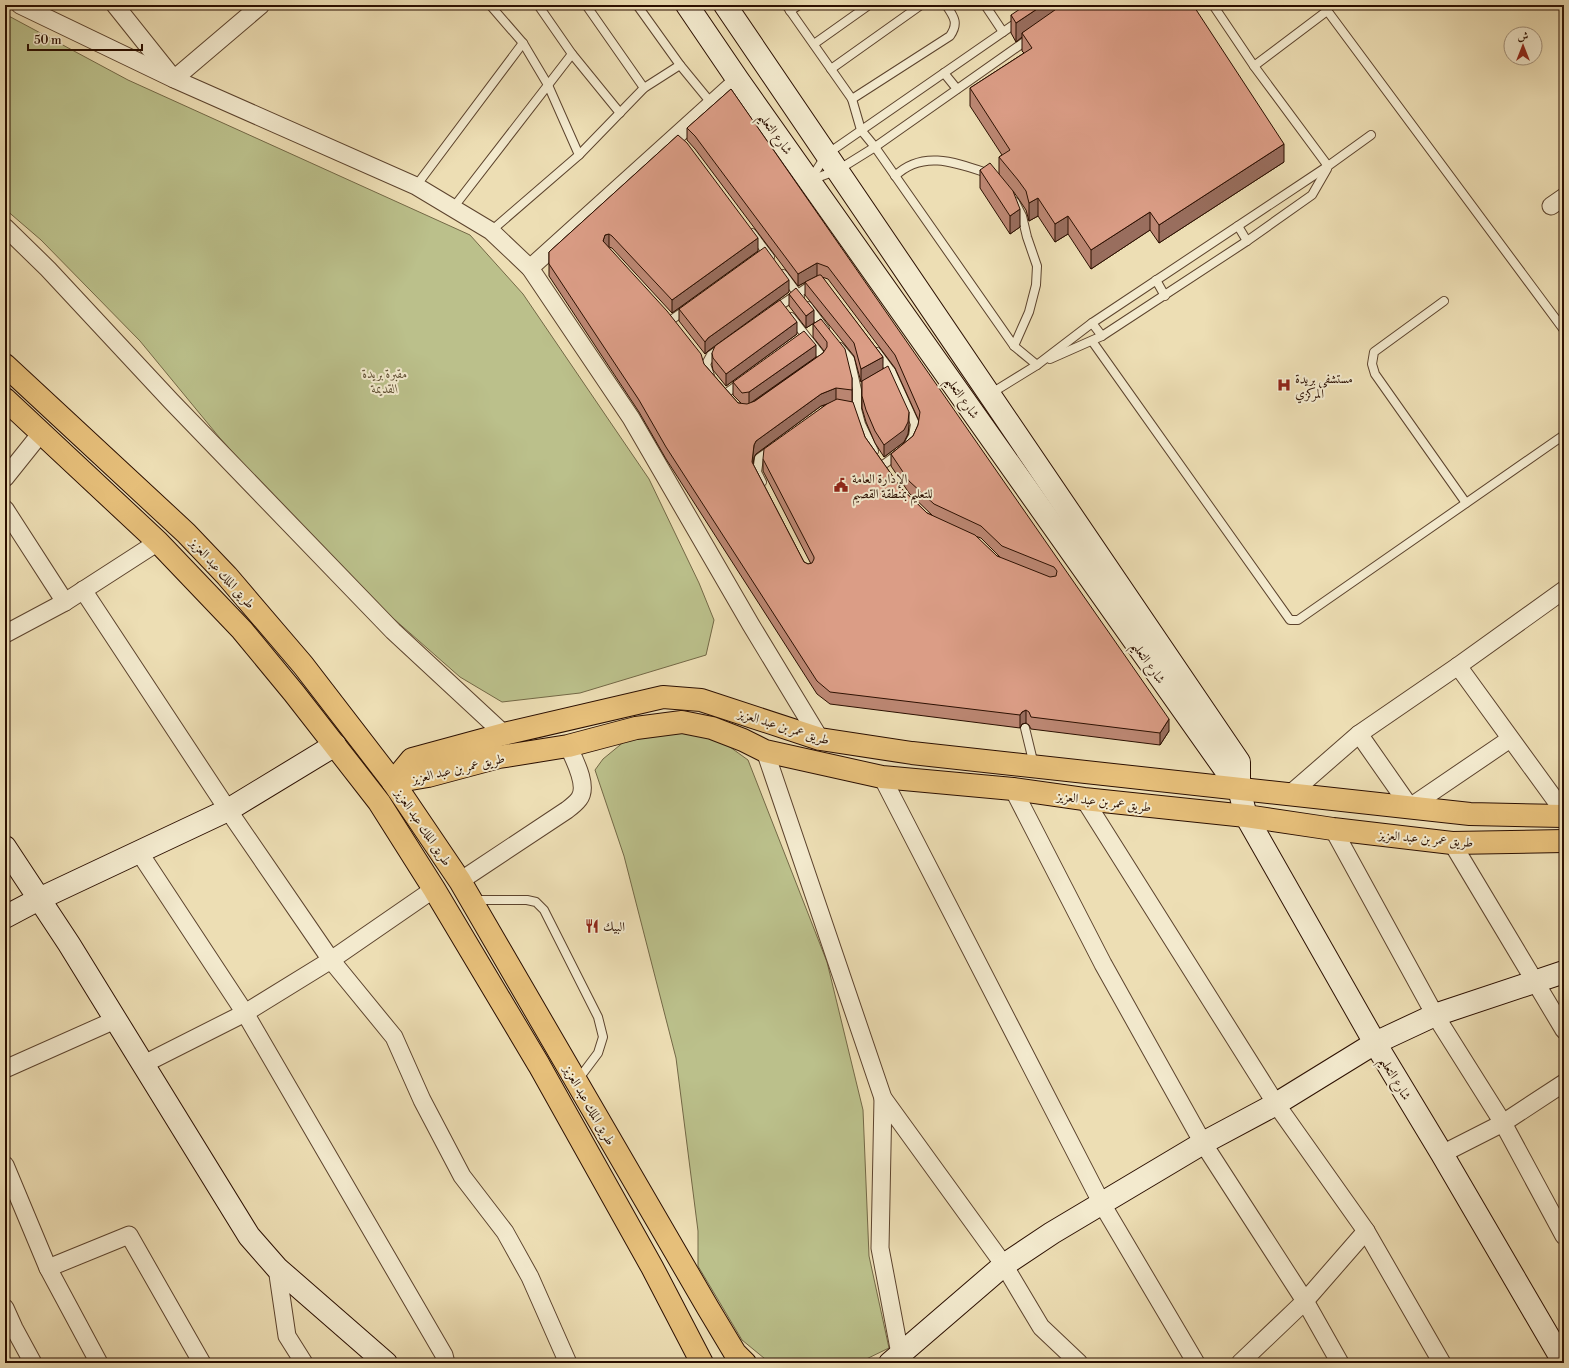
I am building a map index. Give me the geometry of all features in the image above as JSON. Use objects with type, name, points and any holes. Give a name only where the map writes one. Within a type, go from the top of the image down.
[{"type":"main road","name":"طريق الملك عبد العزيز","points":[[5,366],[186,533],[227,576],[303,665],[393,782],[460,881],[708,1308],[735,1353],[745,1363]]},
{"type":"main road","name":"طريق الملك عبد العزيز","points":[[5,398],[158,542],[242,630],[294,693],[379,802],[434,889],[540,1065],[652,1267],[702,1363]]},
{"type":"main road","name":"طريق عمر بن عبد العزيز","points":[[393,782],[412,759],[504,734],[663,697],[701,700],[820,739],[912,753],[1470,814],[1564,816]]},
{"type":"main road","name":"طريق عمر بن عبد العزيز","points":[[393,782],[428,776],[499,757],[568,746],[636,728],[682,722],[712,728],[743,740],[764,751],[882,777],[1013,789],[1084,799],[1246,816],[1333,829],[1452,843],[1560,842]]},
{"type":"street","points":[[20,5],[174,79],[416,186],[491,231],[530,268],[631,418],[751,625],[820,739]]},
{"type":"street","points":[[115,5],[174,79]]},
{"type":"street","points":[[174,79],[261,5]]},
{"type":"street","name":"شارع التعليم","points":[[687,5],[738,80],[1239,789]]},
{"type":"street","name":"شارع التعليم","points":[[725,5],[1239,762],[1239,789],[1246,816],[1375,1043],[1442,1154],[1564,1363]]},
{"type":"street","points":[[530,268],[678,139],[738,80]]},
{"type":"street","points":[[5,226],[48,269],[171,401],[393,630],[504,734]]},
{"type":"street","points":[[5,478],[41,433]]},
{"type":"street","points":[[5,509],[65,602]]},
{"type":"street","points":[[5,634],[65,602],[158,542]]},
{"type":"street","points":[[83,590],[228,810],[331,960],[394,1037],[422,1100],[462,1176],[505,1232],[530,1277],[568,1363]]},
{"type":"street","points":[[1289,795],[1359,734],[1458,666],[1564,590]]},
{"type":"street","points":[[1458,666],[1564,812]]},
{"type":"street","points":[[1359,734],[1410,807],[1510,739]]},
{"type":"street","points":[[5,917],[39,899],[228,810],[335,745]]},
{"type":"street","points":[[460,881],[567,810],[579,800],[582,791],[580,773],[568,746]]},
{"type":"street","points":[[764,751],[883,1098],[1004,1264],[1041,1327],[1079,1363]]},
{"type":"street","points":[[882,777],[1102,1204],[1196,1363]]},
{"type":"street","points":[[1013,789],[1103,964],[1203,1143],[1305,1301],[1340,1363]]},
{"type":"street","points":[[1084,799],[1276,1104],[1366,1231],[1442,1363]]},
{"type":"street","points":[[1333,829],[1435,1015],[1503,1123],[1564,1236]]},
{"type":"street","points":[[1452,843],[1564,1030]]},
{"type":"street","points":[[5,847],[69,944],[142,1065],[249,1236],[277,1268],[386,1363]]},
{"type":"street","points":[[139,852],[245,1014],[444,1355],[446,1363]]},
{"type":"street","points":[[142,1065],[245,1014],[331,960],[434,889]]},
{"type":"street","points":[[895,1359],[1004,1264],[1052,1233],[1203,1143],[1276,1104],[1375,1043],[1435,1015],[1564,972]]},
{"type":"street","points":[[5,1069],[115,1020]]},
{"type":"street","points":[[1442,1154],[1503,1123],[1564,1084]]},
{"type":"street","points":[[883,1098],[880,1248],[895,1359]]},
{"type":"street","points":[[5,1165],[48,1268],[99,1363]]},
{"type":"street","points":[[1240,1363],[1305,1301],[1366,1231]]},
{"type":"street","points":[[48,1268],[129,1235],[202,1363]]},
{"type":"street","points":[[277,1268],[288,1336],[304,1363]]},
{"type":"street","points":[[5,1308],[33,1363]]},
{"type":"lane","points":[[490,5],[523,43],[548,85],[579,155]]},
{"type":"lane","points":[[538,5],[572,54],[620,113]]},
{"type":"lane","points":[[586,5],[644,88]]},
{"type":"lane","points":[[637,5],[680,65],[712,104]]},
{"type":"lane","points":[[799,5],[788,8],[852,99],[861,130],[1014,346],[1037,365]]},
{"type":"lane","points":[[814,44],[868,5]]},
{"type":"lane","points":[[831,69],[921,5]]},
{"type":"lane","points":[[852,99],[950,36],[955,30],[955,22],[946,5]]},
{"type":"lane","points":[[985,5],[1003,32]]},
{"type":"lane","points":[[1213,5],[1254,66],[1328,166]]},
{"type":"lane","points":[[1254,66],[1325,8],[1564,330]]},
{"type":"lane","points":[[810,180],[833,162],[861,130],[1029,14]]},
{"type":"lane","points":[[810,180],[833,162],[874,147],[1040,32]]},
{"type":"lane","points":[[416,186],[523,43]]},
{"type":"lane","points":[[453,208],[572,54]]},
{"type":"lane","points":[[491,231],[579,155],[644,88],[680,65]]},
{"type":"lane","points":[[944,73],[957,90]]},
{"type":"lane","points":[[990,394],[1037,365],[1092,323],[1328,166],[1371,135]]},
{"type":"lane","points":[[895,176],[904,168],[925,160],[942,160],[960,164],[990,175],[995,180]]},
{"type":"lane","points":[[1037,365],[1102,336],[1247,241],[1312,195],[1328,166]]},
{"type":"lane","points":[[1009,196],[1014,201],[1022,216],[1027,237],[1037,266],[1036,285],[1029,312],[1014,346]]},
{"type":"lane","points":[[1238,226],[1247,241]]},
{"type":"lane","points":[[747,227],[763,254],[777,267],[797,293],[822,357],[820,361],[808,370]]},
{"type":"lane","points":[[1156,280],[1165,296]]},
{"type":"lane","points":[[768,314],[797,293],[814,283],[824,283]]},
{"type":"lane","points":[[1444,301],[1374,352],[1372,364],[1375,374],[1466,503]]},
{"type":"lane","points":[[671,320],[697,302]]},
{"type":"lane","points":[[781,305],[811,331],[832,338],[850,359],[861,388],[854,408],[870,446],[885,469],[908,446],[913,436],[915,424],[891,371],[872,346]]},
{"type":"lane","points":[[1092,323],[1102,336]]},
{"type":"lane","points":[[1092,341],[1290,620],[1298,620],[1564,435]]},
{"type":"lane","points":[[730,342],[703,361],[708,373],[723,392],[750,376]]},
{"type":"lane","points":[[878,378],[891,371]]},
{"type":"lane","points":[[766,491],[757,472],[759,458],[777,446]]},
{"type":"lane","points":[[1025,728],[1034,766]]},
{"type":"lane","points":[[470,900],[527,900],[536,902],[544,910],[598,1017],[603,1036],[598,1053],[576,1081]]},
{"type":"green space","name":"مقبرة بريدة القديمة","points":[[5,14],[128,80],[470,235],[523,294],[649,479],[699,583],[714,620],[706,655],[580,693],[502,702],[460,677],[345,576],[219,437],[140,341],[41,240],[5,209]]},
{"type":"green space","points":[[676,730],[723,742],[748,760],[827,962],[863,1110],[869,1256],[889,1348],[858,1363],[770,1363],[742,1340],[698,1266],[698,1231],[676,1058],[624,856],[595,770],[603,759],[631,736]]},
{"type":"building","points":[[1026,5],[1043,5],[1016,23],[1011,15]]},
{"type":"building","points":[[1062,5],[1193,5],[1284,144],[1159,225],[1150,212],[1091,250],[1068,216],[1055,224],[1038,198],[1029,203],[1026,191],[999,157],[1010,150],[970,88],[1032,48],[1022,33]]},
{"type":"building","name":"الإدارة العامة للتعليم بمنطقة القصيم","points":[[731,89],[1169,719],[1160,733],[1031,717],[1029,712],[1026,710],[1020,715],[830,692],[817,681],[666,447],[639,400],[549,264],[549,252],[678,135],[687,143],[758,238],[672,300],[612,236],[609,234],[605,235],[603,241],[667,311],[701,354],[704,364],[738,403],[747,404],[755,401],[823,353],[827,347],[827,342],[813,324],[821,319],[845,349],[852,378],[852,390],[836,388],[821,394],[756,441],[754,445],[752,462],[804,562],[808,564],[812,563],[814,557],[763,459],[764,449],[827,404],[837,399],[853,402],[865,437],[901,488],[927,513],[975,535],[997,556],[1050,577],[1056,576],[1057,571],[1054,567],[1002,546],[981,526],[934,504],[909,481],[891,454],[913,436],[918,425],[920,412],[895,355],[828,267],[817,263],[798,274],[695,136],[687,128]]},
{"type":"building","points":[[990,163],[1013,191],[1020,209],[1010,216],[980,170]]},
{"type":"building","points":[[765,247],[789,280],[708,338],[705,342],[679,309]]},
{"type":"building","points":[[821,275],[883,357],[861,369],[854,343],[805,282]]},
{"type":"building","points":[[796,288],[814,310],[806,316],[789,294]]},
{"type":"building","points":[[780,300],[797,322],[726,374],[713,358],[712,353],[715,346]]},
{"type":"building","points":[[804,331],[816,345],[749,392],[742,393],[733,382]]},
{"type":"building","points":[[888,366],[909,412],[908,422],[904,430],[884,445],[875,431],[866,410],[862,396],[862,381]]},
{"type":"place","name":"مستشفى بريدة المركزي","points":[[1284,385]]},
{"type":"place","name":"الإدارة العامة للتعليم بمنطقة القصيم","points":[[841,485]]},
{"type":"place","name":"البيك","points":[[592,926]]}]
